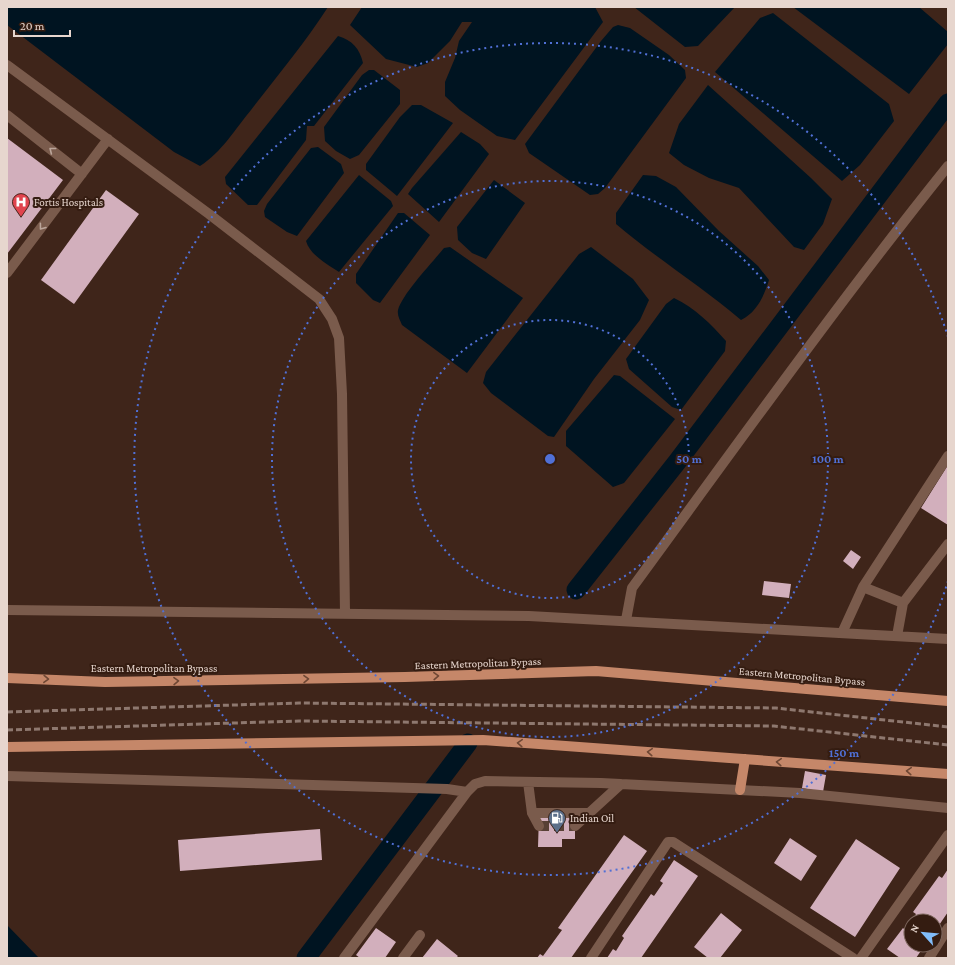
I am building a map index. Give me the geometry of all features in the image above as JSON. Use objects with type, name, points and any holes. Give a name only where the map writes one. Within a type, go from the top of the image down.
[{"type":"main road","name":"Eastern Metropolitan Bypass","points":[[7,678],[105,682],[397,678],[596,671],[948,701]]},
{"type":"main road","points":[[7,747],[483,740],[948,774]]},
{"type":"main road","points":[[740,790],[745,759]]},
{"type":"street","points":[[7,65],[209,214],[319,299],[332,319],[339,338],[342,394],[345,613]]},
{"type":"street","points":[[7,115],[82,174]]},
{"type":"street","points":[[7,274],[108,139]]},
{"type":"street","points":[[626,620],[632,588],[811,342],[880,251],[948,166]]},
{"type":"street","points":[[842,633],[863,587],[948,456]]},
{"type":"street","points":[[897,636],[903,603],[948,544]]},
{"type":"street","points":[[863,587],[903,603]]},
{"type":"street","points":[[7,610],[242,614],[345,613],[529,616],[947,638]]},
{"type":"street","points":[[7,776],[447,789],[467,792]]},
{"type":"street","points":[[344,958],[467,792],[475,784],[485,781],[621,784],[800,793],[948,808]]},
{"type":"street","points":[[528,782],[532,813],[539,826]]},
{"type":"street","points":[[575,826],[621,784]]},
{"type":"street","points":[[532,813],[590,813]]},
{"type":"street","points":[[861,958],[948,835]]},
{"type":"street","points":[[592,958],[668,842],[673,842],[853,958]]},
{"type":"street","points":[[929,958],[948,928]]},
{"type":"street","points":[[403,958],[420,935]]},
{"type":"water","points":[[7,7],[328,7],[228,140],[208,161],[200,166],[174,152],[7,25]]},
{"type":"water","points":[[362,7],[595,7],[603,22],[515,140],[497,136],[460,110],[445,96],[445,82],[455,58],[459,41],[472,22],[462,22],[450,41],[428,63],[417,67],[386,59],[350,25]]},
{"type":"water","points":[[634,7],[735,7],[698,46],[685,47]]},
{"type":"water","points":[[793,7],[919,7],[948,32],[948,44],[909,94]]},
{"type":"water","points":[[773,13],[889,104],[894,121],[860,165],[842,181],[715,72],[760,18]]},
{"type":"water","points":[[618,25],[630,28],[669,55],[685,70],[686,78],[605,188],[598,194],[590,195],[529,153],[525,144],[601,41],[613,27]]},
{"type":"water","points":[[338,36],[355,46],[360,53],[363,63],[314,126],[307,126],[306,140],[257,205],[248,205],[226,184],[225,177]]},
{"type":"water","points":[[369,70],[374,70],[400,90],[400,104],[359,155],[350,159],[336,151],[325,141],[324,127],[362,75]]},
{"type":"water","points":[[708,85],[811,178],[832,199],[823,224],[804,250],[794,247],[739,188],[709,178],[684,165],[669,153],[679,124]]},
{"type":"water","points":[[412,105],[421,105],[453,123],[397,196],[366,170],[366,164],[400,117]]},
{"type":"water","points":[[461,132],[480,144],[489,154],[439,222],[408,194]]},
{"type":"water","points":[[318,147],[341,164],[344,173],[297,236],[287,232],[265,217],[264,211],[267,204],[311,148]]},
{"type":"water","points":[[359,175],[391,201],[393,206],[339,272],[315,255],[311,251],[306,241]]},
{"type":"water","points":[[643,175],[656,176],[676,187],[719,231],[758,266],[769,280],[759,303],[747,317],[741,320],[616,224],[616,213]]},
{"type":"water","points":[[494,180],[525,203],[486,259],[472,253],[458,240],[457,227]]},
{"type":"water","points":[[398,213],[404,213],[430,235],[380,303],[373,300],[356,283],[356,274]]},
{"type":"water","points":[[450,247],[523,298],[467,373],[402,325],[398,314],[401,303],[418,278],[444,248]]},
{"type":"water","points":[[591,247],[633,279],[649,300],[640,320],[594,379],[554,437],[548,436],[491,393],[483,383],[486,372],[579,254]]},
{"type":"water","points":[[674,298],[702,317],[726,341],[725,351],[681,410],[672,407],[629,369],[626,359],[666,304]]},
{"type":"water","points":[[614,375],[620,376],[675,419],[624,483],[613,487],[566,446],[566,431]]},
{"type":"water","points":[[7,925],[39,958],[7,958]]},
{"type":"building","name":"Fortis Hospitals","points":[[7,138],[63,180],[7,254]]},
{"type":"building","points":[[106,190],[139,214],[74,304],[41,280]]},
{"type":"building","points":[[948,465],[948,525],[921,508]]},
{"type":"building","points":[[851,550],[861,557],[853,569],[843,561]]},
{"type":"building","points":[[764,581],[791,584],[789,598],[762,595]]},
{"type":"building","points":[[805,771],[826,775],[823,792],[802,788]]},
{"type":"building","name":"Indian Oil","points":[[539,815],[575,815],[575,839],[562,839],[562,847],[538,847]]},
{"type":"building","points":[[320,829],[322,860],[180,871],[178,840]]},
{"type":"building","points":[[624,835],[647,851],[571,958],[537,958],[540,954],[543,956],[562,930],[558,928]]},
{"type":"building","points":[[790,838],[817,856],[801,881],[774,863]]},
{"type":"building","points":[[856,839],[900,868],[855,937],[810,908]]},
{"type":"building","points":[[674,860],[698,876],[641,958],[607,958],[613,949],[616,951],[624,938],[622,936],[651,894],[654,896],[663,883],[660,881]]},
{"type":"building","points":[[948,869],[948,912],[943,919],[943,913],[913,912],[939,876],[942,878]]},
{"type":"building","points":[[721,913],[742,930],[720,958],[708,958],[694,947]]},
{"type":"building","points":[[376,928],[396,942],[385,958],[360,958],[356,955]]},
{"type":"building","points":[[903,928],[903,953],[919,953],[916,958],[900,958],[887,949]]},
{"type":"building","points":[[437,939],[458,956],[456,958],[422,958]]},
{"type":"waterway","points":[[576,590],[677,462],[948,103]]},
{"type":"waterway","points":[[306,958],[468,743]]},
{"type":"tunnel","points":[[539,826],[575,826]]},
{"type":"railway","points":[[7,712],[299,703],[776,708],[948,727]]},
{"type":"railway","points":[[7,730],[299,721],[774,726],[948,745]]},
{"type":"place","name":"Fortis Hospitals","points":[[21,217]]},
{"type":"place","name":"Indian Oil","points":[[557,833]]}]
